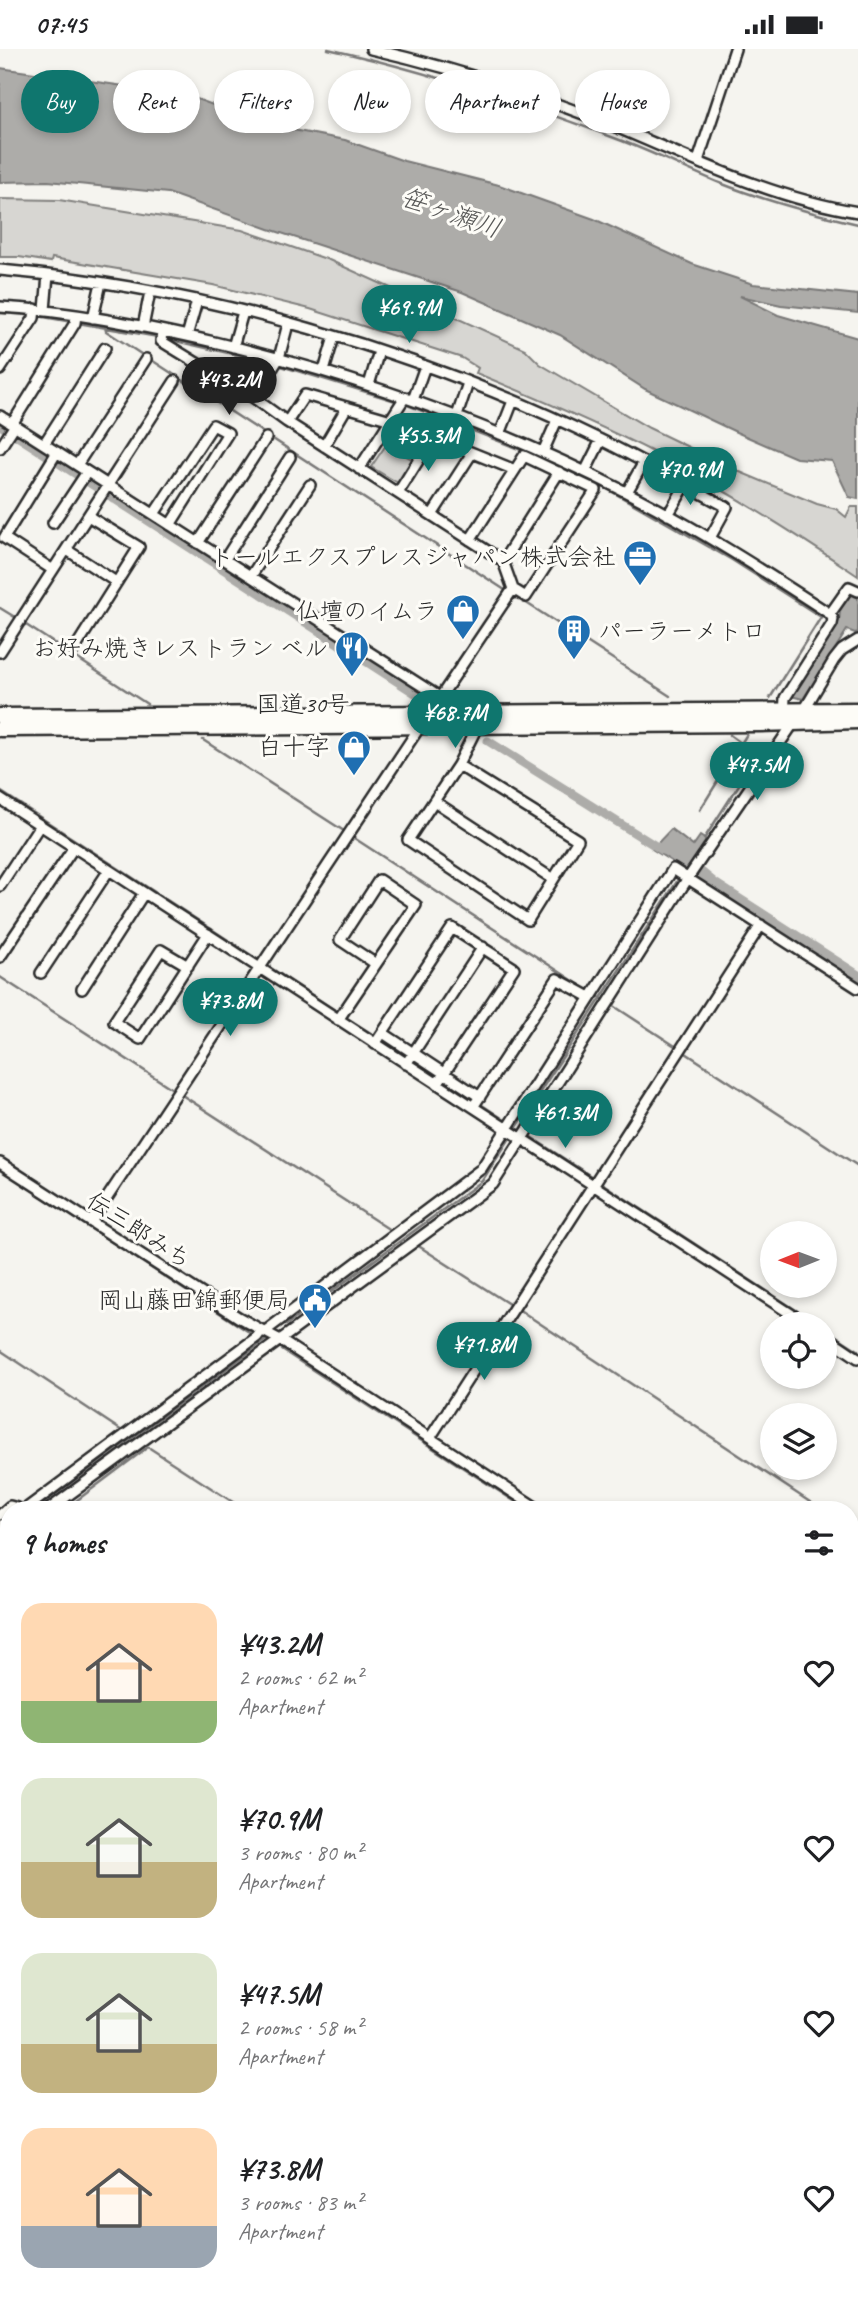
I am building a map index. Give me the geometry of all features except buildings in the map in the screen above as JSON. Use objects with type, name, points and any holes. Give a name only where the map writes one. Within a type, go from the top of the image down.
[{"type":"highway","name":"国道30号","points":[[792,717],[858,710]]},
{"type":"highway","name":"国道30号","points":[[0,716],[430,712],[475,719]]},
{"type":"highway","name":"国道30号","points":[[0,729],[420,727],[475,719],[792,717],[858,721]]},
{"type":"street","points":[[371,49],[472,76],[591,117],[759,186],[821,206],[858,212]]},
{"type":"street","points":[[698,161],[735,49]]},
{"type":"street","points":[[0,270],[101,283],[197,301],[334,337],[425,366],[601,440],[727,507],[710,538]]},
{"type":"street","points":[[0,370],[37,313],[48,275]]},
{"type":"street","points":[[93,318],[101,283]]},
{"type":"street","points":[[143,327],[150,292]]},
{"type":"street","points":[[180,341],[197,301]]},
{"type":"street","points":[[0,307],[143,327],[180,341],[233,347],[277,362],[324,370],[500,433],[627,492],[710,538],[830,614],[832,624],[785,698],[792,717]]},
{"type":"street","points":[[233,347],[243,312]]},
{"type":"street","points":[[0,448],[76,319]]},
{"type":"street","points":[[254,398],[277,362],[288,324]]},
{"type":"street","points":[[91,1222],[511,592],[503,561],[288,422],[180,341],[162,335]]},
{"type":"street","points":[[324,370],[334,337]]},
{"type":"street","points":[[44,444],[104,348]]},
{"type":"street","points":[[369,385],[379,351]]},
{"type":"street","points":[[77,465],[146,359]]},
{"type":"street","points":[[359,468],[406,401],[425,366]]},
{"type":"street","points":[[0,652],[176,381]]},
{"type":"street","points":[[457,416],[468,383]]},
{"type":"street","points":[[288,422],[305,395],[391,420],[514,470]]},
{"type":"street","points":[[500,433],[513,401]]},
{"type":"street","points":[[324,446],[347,407]]},
{"type":"street","points":[[0,416],[12,428],[44,444],[54,456],[77,465],[84,477],[154,515],[441,698]]},
{"type":"street","points":[[543,452],[557,420]]},
{"type":"street","points":[[154,515],[213,425],[228,433],[170,525]]},
{"type":"street","points":[[398,493],[433,437]]},
{"type":"street","points":[[198,543],[266,438]]},
{"type":"street","points":[[585,472],[601,440]]},
{"type":"street","points":[[432,515],[472,453]]},
{"type":"street","points":[[54,456],[4,538],[54,570]]},
{"type":"street","points":[[470,540],[524,456],[596,490],[526,597],[511,592]]},
{"type":"street","points":[[225,559],[290,457]]},
{"type":"street","points":[[627,492],[643,462]]},
{"type":"street","points":[[503,561],[559,472]]},
{"type":"street","points":[[53,523],[84,477]]},
{"type":"street","points":[[668,515],[686,484]]},
{"type":"street","points":[[251,576],[310,485]]},
{"type":"street","points":[[74,650],[139,547],[88,516]]},
{"type":"street","points":[[0,549],[7,539]]},
{"type":"street","points":[[67,549],[117,582]]},
{"type":"street","points":[[830,614],[849,587],[856,590]]},
{"type":"street","points":[[59,1501],[259,1334],[481,1169],[512,1130],[680,888],[792,717],[842,650],[858,640]]},
{"type":"street","points":[[458,765],[578,841],[528,920],[408,840],[458,765],[474,733],[475,719]]},
{"type":"street","points":[[0,799],[208,935],[261,964],[410,1058],[477,1102],[512,1130],[595,1181],[789,1312]]},
{"type":"street","points":[[434,801],[554,879]]},
{"type":"street","points":[[0,886],[40,825]]},
{"type":"street","points":[[1,954],[74,847]]},
{"type":"street","points":[[38,1501],[280,1340],[489,1188],[512,1130],[590,997],[673,869],[858,988]]},
{"type":"street","points":[[41,973],[109,870]]},
{"type":"street","points":[[341,1016],[416,905],[379,880],[340,940],[376,964]]},
{"type":"street","points":[[666,883],[680,888]]},
{"type":"street","points":[[82,989],[144,893]]},
{"type":"street","points":[[430,1438],[761,925]]},
{"type":"street","points":[[379,1038],[452,928],[483,947],[514,968],[441,1079]]},
{"type":"street","points":[[188,966],[161,950],[114,1022],[140,1039],[188,966],[208,935]]},
{"type":"street","points":[[410,1058],[483,947]]},
{"type":"street","points":[[477,1102],[557,979],[590,997]]},
{"type":"street","name":"伝三郎みち","points":[[0,1163],[238,1317],[259,1334],[280,1340],[526,1501]]},
{"type":"street","points":[[837,1343],[858,1357]]},
{"type":"shaded area","points":[[0,199],[59,200],[242,230],[329,260],[525,349],[540,364],[649,428],[740,472],[817,504],[836,509],[846,517],[851,507],[858,507],[858,576],[759,512],[683,468],[590,422],[476,373],[478,368],[462,358],[310,309],[213,285],[52,258],[51,262],[0,257]]},
{"type":"shaded area","points":[[386,445],[412,459],[398,483],[371,467]]},
{"type":"water","name":"笹ヶ瀬川","points":[[0,68],[21,71],[21,133],[99,133],[99,82],[113,84],[113,133],[200,133],[200,100],[214,105],[214,133],[309,133],[345,140],[404,161],[499,185],[594,219],[692,264],[753,284],[858,295],[858,313],[781,305],[740,296],[778,315],[858,338],[858,499],[849,497],[832,461],[796,458],[736,432],[645,389],[560,335],[462,292],[168,193],[48,181],[0,182]]},
{"type":"water","points":[[851,592],[858,592],[858,632],[847,630],[803,699],[791,696],[839,621],[841,603]]},
{"type":"water","points":[[671,829],[693,846],[700,836],[708,841],[687,871],[652,849]]},
{"type":"waterway","points":[[328,49],[401,67],[510,101],[630,144],[737,189],[788,206],[858,224]]},
{"type":"waterway","points":[[0,313],[32,315]]},
{"type":"waterway","points":[[38,316],[158,337],[272,363]]},
{"type":"waterway","points":[[105,327],[106,331],[144,356]]},
{"type":"waterway","points":[[150,359],[508,592]]},
{"type":"waterway","points":[[278,365],[399,402]]},
{"type":"waterway","points":[[405,404],[534,455],[602,486],[732,560],[821,617],[770,698]]},
{"type":"waterway","points":[[0,425],[429,702]]},
{"type":"waterway","points":[[514,595],[670,696]]},
{"type":"waterway","points":[[0,608],[18,619]]},
{"type":"waterway","points":[[23,623],[147,704]]},
{"type":"waterway","points":[[700,810],[747,734]]},
{"type":"waterway","points":[[730,735],[741,743]]},
{"type":"waterway","points":[[203,740],[344,831]]},
{"type":"waterway","points":[[488,741],[662,850]]},
{"type":"waterway","points":[[704,839],[764,746]]},
{"type":"waterway","points":[[0,791],[338,1012]]},
{"type":"waterway","points":[[351,836],[589,991]]},
{"type":"waterway","points":[[701,870],[706,880]]},
{"type":"waterway","points":[[697,873],[858,979]]},
{"type":"waterway","points":[[515,1130],[680,877]]},
{"type":"waterway","points":[[0,977],[390,1230]]},
{"type":"waterway","points":[[597,996],[605,1000]]},
{"type":"waterway","points":[[614,1006],[858,1166]]},
{"type":"waterway","points":[[344,1016],[377,1037]]},
{"type":"waterway","points":[[382,1040],[438,1076]]},
{"type":"waterway","points":[[444,1080],[474,1099]]},
{"type":"waterway","points":[[479,1103],[520,1130]]},
{"type":"waterway","points":[[286,1325],[482,1181],[512,1135]]},
{"type":"waterway","points":[[531,1137],[799,1312]]},
{"type":"waterway","points":[[0,1169],[255,1336]]},
{"type":"waterway","points":[[417,1245],[512,1306]]},
{"type":"waterway","points":[[518,1309],[808,1501]]},
{"type":"waterway","points":[[837,1336],[858,1350]]},
{"type":"waterway","points":[[46,1501],[267,1339]]},
{"type":"waterway","points":[[0,1350],[122,1431]]},
{"type":"waterway","points":[[282,1350],[514,1501]]},
{"type":"waterway","points":[[145,1445],[231,1501]]},
{"type":"waterway","points":[[76,1501],[148,1447]]},
{"type":"place","name":"トールエクスプレスジャパン株式会社","points":[[640,587]]},
{"type":"place","name":"仏壇のイムラ","points":[[463,641]]},
{"type":"place","name":"パーラーメトロ","points":[[574,661]]},
{"type":"place","name":"お好み焼きレストラン ベル","points":[[352,678]]},
{"type":"place","name":"白十字","points":[[354,777]]},
{"type":"place","name":"岡山藤田錦郵便局","points":[[315,1330]]}]
